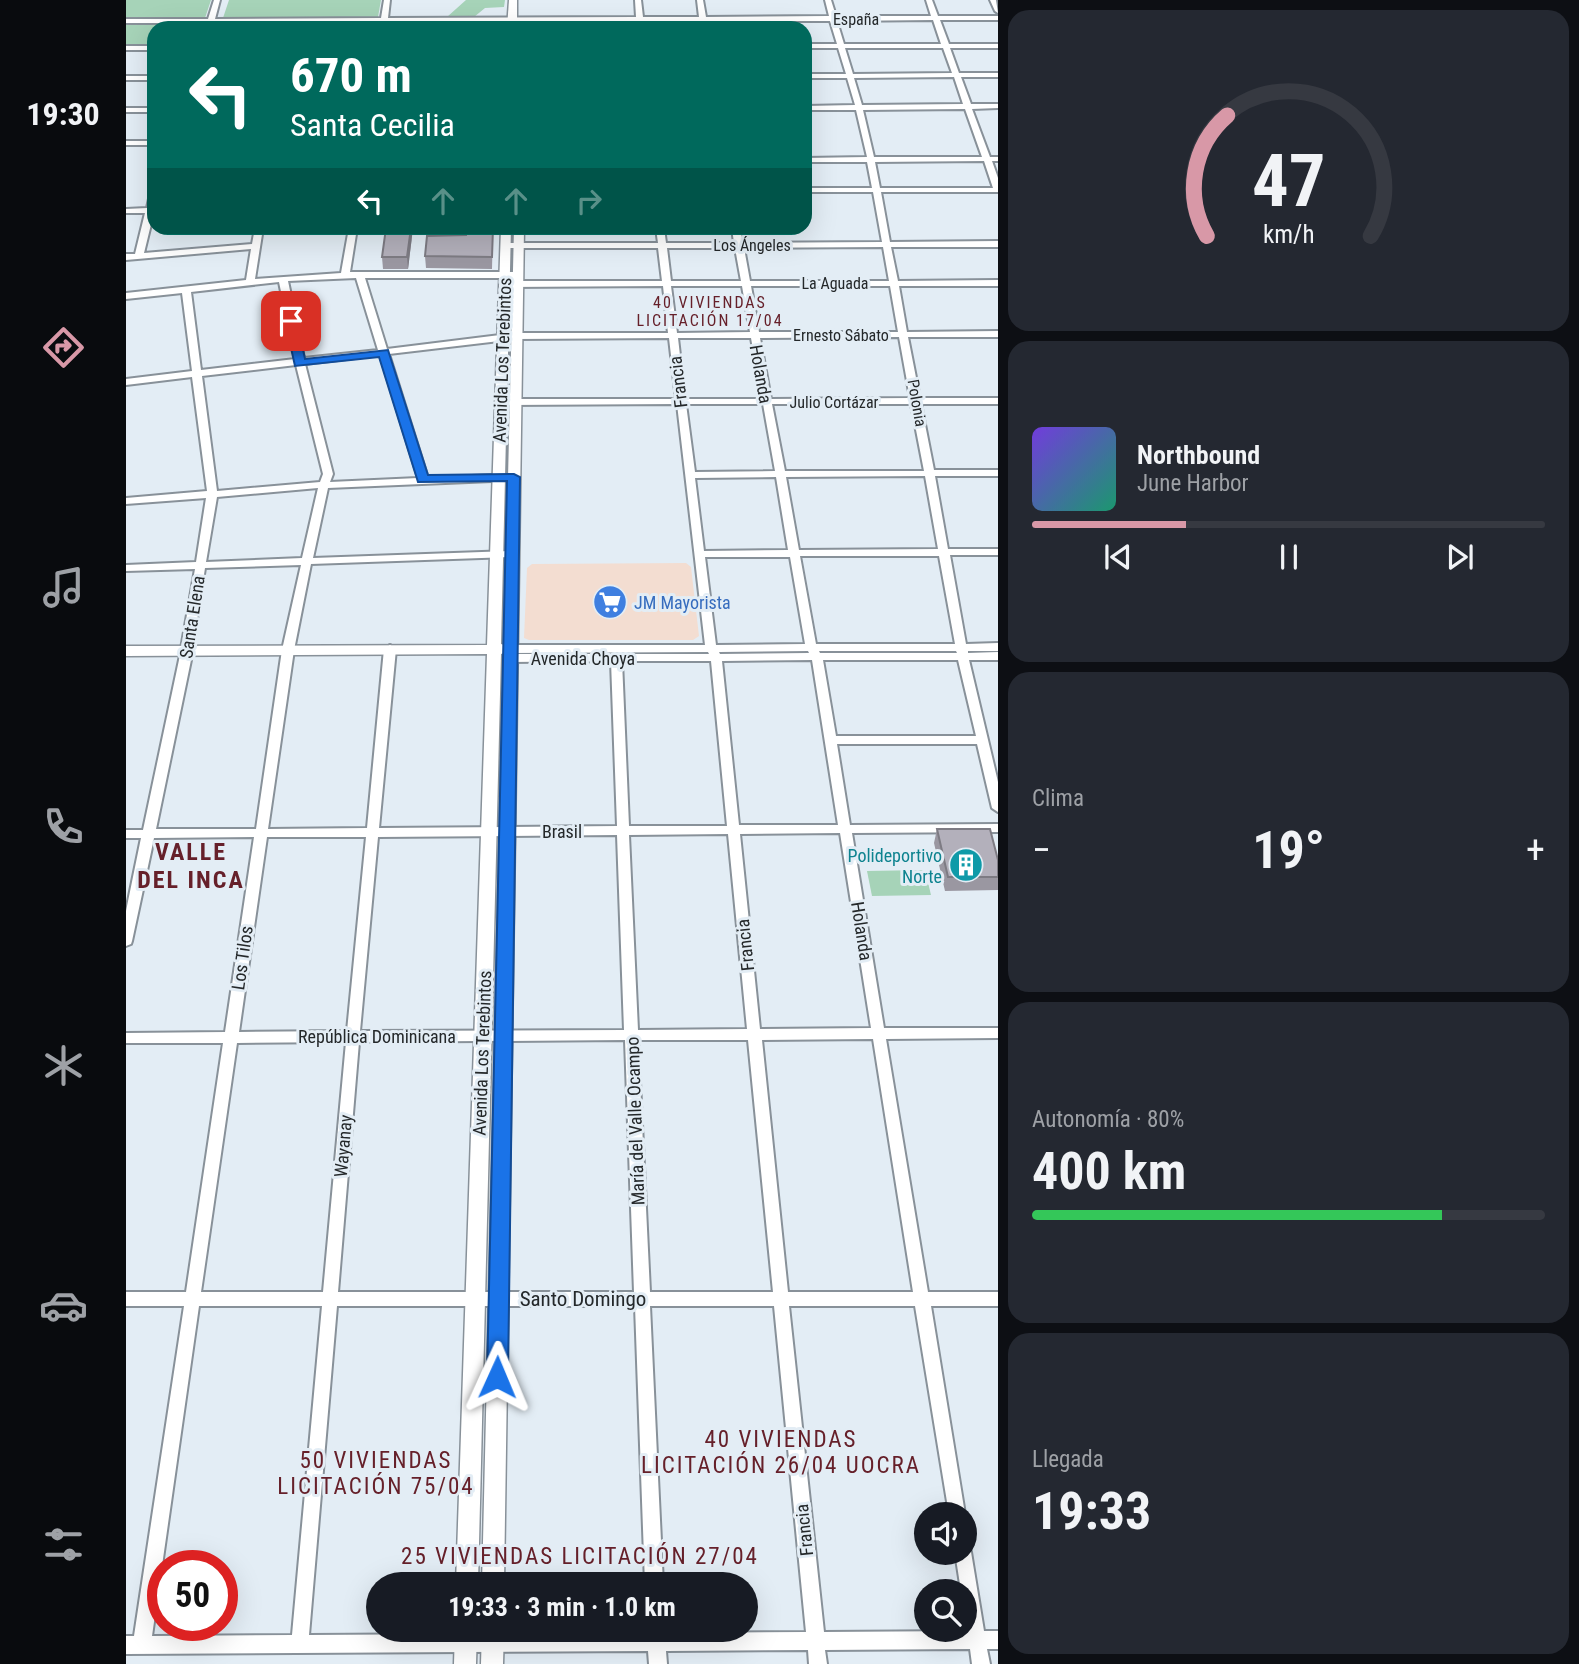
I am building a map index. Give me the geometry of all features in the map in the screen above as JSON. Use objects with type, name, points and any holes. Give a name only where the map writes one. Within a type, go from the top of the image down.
[{"type":"main road","points":[[513,0],[516,21]]},
{"type":"main road","points":[[518,21],[523,0]]},
{"type":"main road","name":"Avenida Los Terebintos","points":[[508,235],[512,246]]},
{"type":"main road","name":"Avenida Los Terebintos","points":[[467,1572],[489,832],[502,654],[512,246],[516,235]]},
{"type":"main road","name":"Avenida Choya","points":[[126,651],[186,655],[502,654]]},
{"type":"main road","name":"Avenida Los Terebintos","points":[[493,1572],[508,831],[502,654]]},
{"type":"main road","name":"Avenida Choya","points":[[126,661],[186,655]]},
{"type":"main road","points":[[465,1664],[466,1642]]},
{"type":"street","points":[[210,21],[217,0]]},
{"type":"street","points":[[384,21],[387,0]]},
{"type":"street","points":[[638,0],[640,21]]},
{"type":"street","points":[[700,0],[704,21]]},
{"type":"street","name":"Polonia","points":[[828,0],[859,107],[871,160],[963,652],[998,808]]},
{"type":"street","points":[[812,190],[998,189],[929,0]]},
{"type":"street","points":[[993,0],[998,11]]},
{"type":"street","name":"España","points":[[782,21],[998,18]]},
{"type":"street","name":"España","points":[[126,21],[147,22]]},
{"type":"street","points":[[812,46],[998,46]]},
{"type":"street","points":[[126,48],[147,48]]},
{"type":"street","points":[[812,76],[998,75]]},
{"type":"street","points":[[126,78],[147,78]]},
{"type":"street","points":[[812,107],[998,107]]},
{"type":"street","points":[[126,110],[147,110]]},
{"type":"street","points":[[126,143],[147,143]]},
{"type":"street","points":[[812,160],[998,159]]},
{"type":"street","points":[[126,211],[147,210]]},
{"type":"street","points":[[139,255],[147,225]]},
{"type":"street","points":[[250,283],[258,235]]},
{"type":"street","points":[[345,275],[352,235]]},
{"type":"street","name":"Francia","points":[[661,235],[734,830],[818,1664]]},
{"type":"street","name":"Holanda","points":[[737,235],[779,474],[831,740],[955,1502]]},
{"type":"street","name":"Los Ángeles","points":[[512,246],[998,244]]},
{"type":"street","points":[[126,257],[256,246]]},
{"type":"street","name":"La Aguada","points":[[126,296],[345,275],[667,284],[998,283]]},
{"type":"street","points":[[360,275],[423,479]]},
{"type":"street","name":"Los Tilos","points":[[134,1645],[192,1299],[287,655],[306,561],[328,474],[300,363],[283,279]]},
{"type":"street","name":"Santa Elena","points":[[126,941],[186,655],[212,494],[186,290]]},
{"type":"street","name":"Ernesto Sábato","points":[[510,337],[998,334]]},
{"type":"street","points":[[126,382],[510,337]]},
{"type":"street","name":"Julio Cortázar","points":[[508,402],[998,401]]},
{"type":"street","points":[[690,475],[998,473]]},
{"type":"street","points":[[126,501],[324,485],[506,477]]},
{"type":"street","points":[[699,554],[998,552]]},
{"type":"street","points":[[126,568],[505,554]]},
{"type":"street","name":"Avenida Choya","points":[[963,652],[998,647]]},
{"type":"street","name":"Avenida Choya","points":[[502,654],[963,652],[998,656]]},
{"type":"street","name":"Avenida Choya","points":[[502,654],[616,658],[714,653]]},
{"type":"street","name":"Wayanay","points":[[300,1643],[329,1299],[390,654]]},
{"type":"street","name":"María del Valle Ocampo","points":[[616,658],[653,1572]]},
{"type":"street","points":[[831,740],[982,740]]},
{"type":"street","name":"Brasil","points":[[126,834],[998,828]]},
{"type":"street","name":"República Dominicana","points":[[126,1038],[998,1033]]},
{"type":"street","name":"Santo Domingo","points":[[126,1299],[998,1299]]},
{"type":"street","points":[[965,1565],[981,1664]]},
{"type":"street","points":[[134,1645],[366,1640]]},
{"type":"street","points":[[758,1640],[815,1642],[998,1640]]},
{"type":"street","points":[[492,1646],[558,1642]]},
{"type":"street","points":[[657,1642],[658,1664]]},
{"type":"shaded area","name":"JM Mayorista","points":[[686,563],[691,567],[699,636],[693,640],[524,638],[527,568],[532,564]]},
{"type":"green space","points":[[126,0],[211,0],[205,18],[126,18]]},
{"type":"green space","points":[[229,0],[381,0],[378,17],[223,18]]},
{"type":"green space","points":[[466,0],[505,0],[504,7],[485,8],[474,17],[447,17]]},
{"type":"green space","points":[[126,23],[147,23],[147,44],[126,44]]},
{"type":"green space","points":[[925,870],[931,895],[872,896],[867,871]]},
{"type":"building","points":[[385,235],[410,235],[407,257],[382,257]]},
{"type":"building","points":[[493,235],[492,257],[425,256],[427,236]]},
{"type":"building","name":"Polideportivo Norte","points":[[937,829],[990,829],[998,860],[998,877],[948,877]]},
{"type":"place","name":"JM Mayorista","points":[[610,602]]},
{"type":"place","name":"Polideportivo Norte","points":[[966,865]]},
{"type":"district","name":"40 VIVIENDAS LICITACIÓN 17/04","points":[[710,311]]},
{"type":"district","name":"VALLE DEL INCA","points":[[191,866]]},
{"type":"district","name":"40 VIVIENDAS LICITACIÓN 26/04 UOCRA","points":[[781,1452]]},
{"type":"district","name":"50 VIVIENDAS LICITACIÓN 75/04","points":[[376,1473]]},
{"type":"district","name":"25 VIVIENDAS LICITACIÓN 27/04","points":[[580,1556]]},
{"type":"route","points":[[291,321],[300,363],[384,353],[423,479],[514,477],[497,1377]]}]
